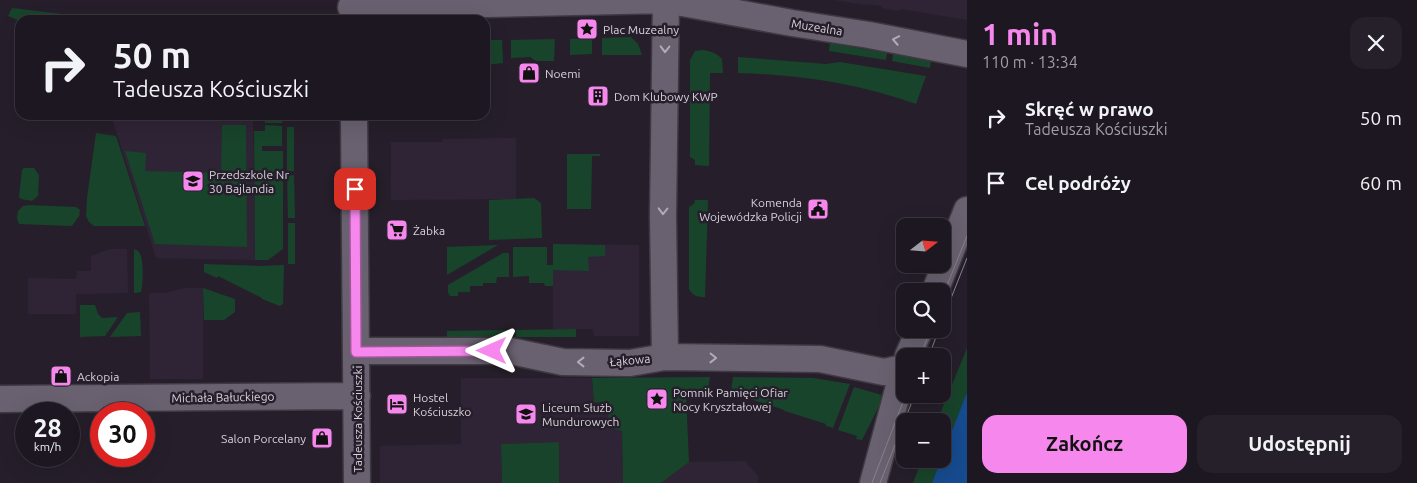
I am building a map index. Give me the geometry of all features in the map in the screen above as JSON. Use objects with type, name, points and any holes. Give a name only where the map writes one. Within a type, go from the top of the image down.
[{"type":"street","points":[[351,9],[666,0],[663,208],[665,357]]},
{"type":"street","name":"Muzealna","points":[[666,0],[967,54]]},
{"type":"street","name":"Tadeusza Kościuszki","points":[[354,120],[358,483]]},
{"type":"street","points":[[938,283],[967,210]]},
{"type":"street","points":[[951,288],[967,248]]},
{"type":"street","points":[[920,348],[928,338]]},
{"type":"street","name":"Łąkowa","points":[[356,352],[510,351],[563,362],[630,363],[665,357],[820,359],[884,372],[896,367]]},
{"type":"street","name":"Michała Bałuckiego","points":[[0,399],[357,396]]},
{"type":"street","points":[[873,483],[897,403]]},
{"type":"street","points":[[878,483],[907,403]]},
{"type":"shaded area","points":[[834,0],[967,0],[967,20],[901,9],[900,11],[882,8],[882,6]]},
{"type":"shaded area","name":"Przedszkole Nr 30 Bajlandia","points":[[113,120],[253,120],[255,260],[156,258]]},
{"type":"shaded area","points":[[516,138],[516,199],[391,200],[391,142],[442,142],[442,139]]},
{"type":"shaded area","points":[[553,244],[639,245],[639,336],[594,336],[593,329],[553,329]]},
{"type":"shaded area","points":[[110,249],[127,249],[128,293],[76,294],[76,314],[28,314],[28,278],[76,279],[77,271],[91,271],[91,256]]},
{"type":"shaded area","points":[[185,288],[203,288],[203,379],[150,379],[149,293],[165,293]]},
{"type":"shaded area","points":[[461,378],[592,378],[594,402],[609,404],[611,428],[622,431],[623,483],[559,483],[559,442],[501,444],[502,483],[380,483],[380,446],[461,444]]},
{"type":"shaded area","points":[[745,461],[758,476],[758,483],[661,483],[689,462]]},
{"type":"green space","points":[[12,8],[62,14],[15,15],[15,19],[8,16]]},
{"type":"green space","points":[[631,37],[638,44],[642,55],[602,55],[602,38]]},
{"type":"green space","points":[[592,38],[592,54],[570,55],[570,39]]},
{"type":"green space","points":[[555,39],[554,61],[536,61],[530,57],[511,58],[511,40]]},
{"type":"green space","points":[[490,40],[502,40],[503,63],[490,64]]},
{"type":"green space","points":[[830,43],[887,53],[886,60],[829,51]]},
{"type":"green space","points":[[703,50],[718,55],[722,59],[723,73],[710,73],[709,166],[695,165],[695,160],[690,157],[690,60],[695,51]]},
{"type":"green space","points":[[893,54],[931,61],[930,68],[892,61]]},
{"type":"green space","points":[[738,57],[826,64],[840,62],[926,76],[916,104],[850,85],[828,81],[738,73]]},
{"type":"green space","points":[[265,120],[282,120],[282,123],[265,123]]},
{"type":"green space","points":[[222,125],[246,125],[247,247],[155,244],[125,151],[146,153],[145,171],[221,173]]},
{"type":"green space","points":[[265,125],[282,126],[282,146],[262,146],[262,151],[283,151],[283,249],[268,260],[255,260],[254,131],[265,131]]},
{"type":"green space","points":[[287,127],[294,127],[294,171],[287,171]]},
{"type":"green space","points":[[96,133],[116,136],[145,226],[94,226],[89,222],[86,216],[87,198]]},
{"type":"green space","points":[[567,154],[600,154],[600,156],[592,156],[591,209],[567,209]]},
{"type":"green space","points":[[24,168],[34,168],[39,175],[38,196],[32,201],[19,197],[22,170]]},
{"type":"green space","points":[[294,175],[295,218],[288,218],[287,176]]},
{"type":"green space","points":[[534,198],[541,203],[542,238],[489,240],[489,200]]},
{"type":"green space","points":[[695,200],[708,200],[705,297],[696,296],[689,289],[689,207],[694,204]]},
{"type":"green space","points":[[23,206],[76,207],[80,210],[79,216],[72,226],[19,224],[17,218],[18,211]]},
{"type":"green space","points":[[288,223],[295,223],[295,264],[288,264]]},
{"type":"green space","points":[[553,244],[605,245],[605,256],[588,257],[589,271],[553,270],[553,286],[545,286],[544,283],[529,283],[529,276],[513,277],[513,247],[547,247],[547,265],[553,265]]},
{"type":"green space","points":[[498,245],[447,275],[447,247]]},
{"type":"green space","points":[[134,249],[138,251],[141,257],[143,273],[141,292],[134,293]]},
{"type":"green space","points":[[503,253],[509,253],[509,277],[497,277],[496,283],[470,286],[470,292],[458,292],[458,296],[450,296],[448,285]]},
{"type":"green space","points":[[204,264],[284,265],[283,304],[280,306],[262,299],[218,276],[217,278],[204,272]]},
{"type":"green space","points":[[203,288],[235,299],[235,312],[224,320],[204,320]]},
{"type":"green space","points":[[80,305],[95,305],[98,314],[102,318],[118,317],[105,336],[80,337]]},
{"type":"green space","points":[[140,312],[141,336],[110,337],[127,313]]},
{"type":"green space","points":[[576,329],[576,337],[516,337],[516,330]]},
{"type":"green space","points":[[508,330],[509,337],[447,337],[447,331]]},
{"type":"green space","points":[[967,348],[967,392],[951,435],[951,413],[940,413],[944,403],[951,403],[951,387]]},
{"type":"green space","points":[[710,377],[708,390],[705,393],[686,394],[689,462],[661,483],[623,483],[622,431],[610,428],[608,424],[609,404],[594,402],[592,378]]},
{"type":"green space","points":[[733,377],[813,378],[850,384],[833,428],[731,391]]},
{"type":"green space","points":[[854,387],[882,395],[879,406],[862,440],[856,439],[857,436],[838,430]]},
{"type":"green space","points":[[559,442],[559,483],[502,483],[501,444]]},
{"type":"green space","points":[[919,468],[938,468],[932,483],[913,483]]},
{"type":"water","points":[[967,392],[967,483],[932,483],[938,468],[951,468],[951,434]]},
{"type":"tram line","points":[[948,283],[967,236]]},
{"type":"tram line","points":[[951,298],[967,258]]},
{"type":"tram line","points":[[923,348],[927,338]]},
{"type":"tram line","points":[[932,348],[936,338]]},
{"type":"tram line","points":[[872,483],[903,403]]},
{"type":"tram line","points":[[880,483],[911,403]]},
{"type":"place","name":"Plac Muzealny","points":[[587,29]]},
{"type":"place","name":"Noemi","points":[[529,73]]},
{"type":"place","name":"Dom Klubowy KWP","points":[[598,96]]},
{"type":"place","name":"Przedszkole Nr 30 Bajlandia","points":[[193,181]]},
{"type":"place","name":"Komenda Wojewódzka Policji","points":[[818,209]]},
{"type":"place","name":"Żabka","points":[[397,230]]},
{"type":"place","name":"Ackopia","points":[[61,376]]},
{"type":"place","name":"Pomnik Pamięci Ofiar Nocy Kryształowej","points":[[657,399]]},
{"type":"place","name":"Hostel Kościuszko","points":[[397,404]]},
{"type":"place","name":"Liceum Służb Mundurowych","points":[[526,414]]},
{"type":"place","name":"Salon Porcelany","points":[[322,438]]},
{"type":"route","points":[[355,189],[356,352],[492,351]]}]
